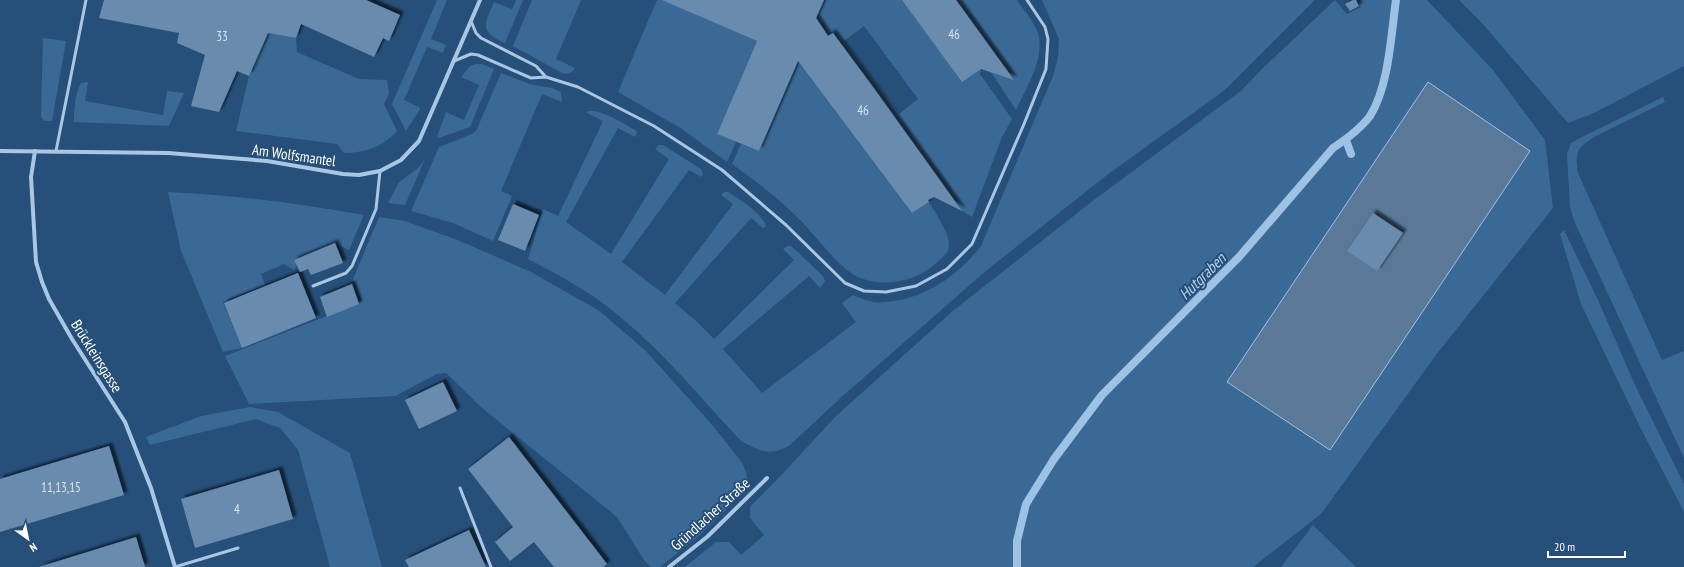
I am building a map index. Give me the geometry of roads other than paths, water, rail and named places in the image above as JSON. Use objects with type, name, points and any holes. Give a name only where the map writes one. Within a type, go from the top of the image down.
[{"type":"street","name":"Am Wolfsmantel","points":[[0,151],[168,153],[268,161],[343,174],[359,175],[380,171],[401,160],[419,141],[480,0]]},
{"type":"street","name":"Brückleinsgasse","points":[[35,151],[31,176],[36,262],[42,282],[49,299],[72,339],[125,422],[151,488],[175,567]]},
{"type":"street","name":"Gründlacher Straße","points":[[669,567],[707,537],[768,478]]},
{"type":"lane","points":[[56,151],[86,0]]},
{"type":"lane","points":[[454,61],[471,54],[478,55],[531,78],[546,77],[578,87],[654,126],[722,170],[786,225],[845,283],[864,291],[886,292],[916,286],[947,269],[972,244],[1046,69],[1048,39],[1045,27],[1027,0]]},
{"type":"lane","points":[[471,21],[476,33],[481,38],[536,66],[546,77]]},
{"type":"lane","points":[[313,286],[346,273],[352,266],[376,209],[380,171]]},
{"type":"lane","points":[[460,488],[491,567]]},
{"type":"lane","points":[[175,567],[238,548]]},
{"type":"waterway","name":"Hutgraben","points":[[1017,567],[1017,541],[1026,504],[1054,459],[1102,395],[1239,257],[1333,148],[1363,125],[1370,116],[1376,104],[1385,75],[1391,44],[1396,0]]},
{"type":"waterway","points":[[1346,140],[1351,154]]}]
